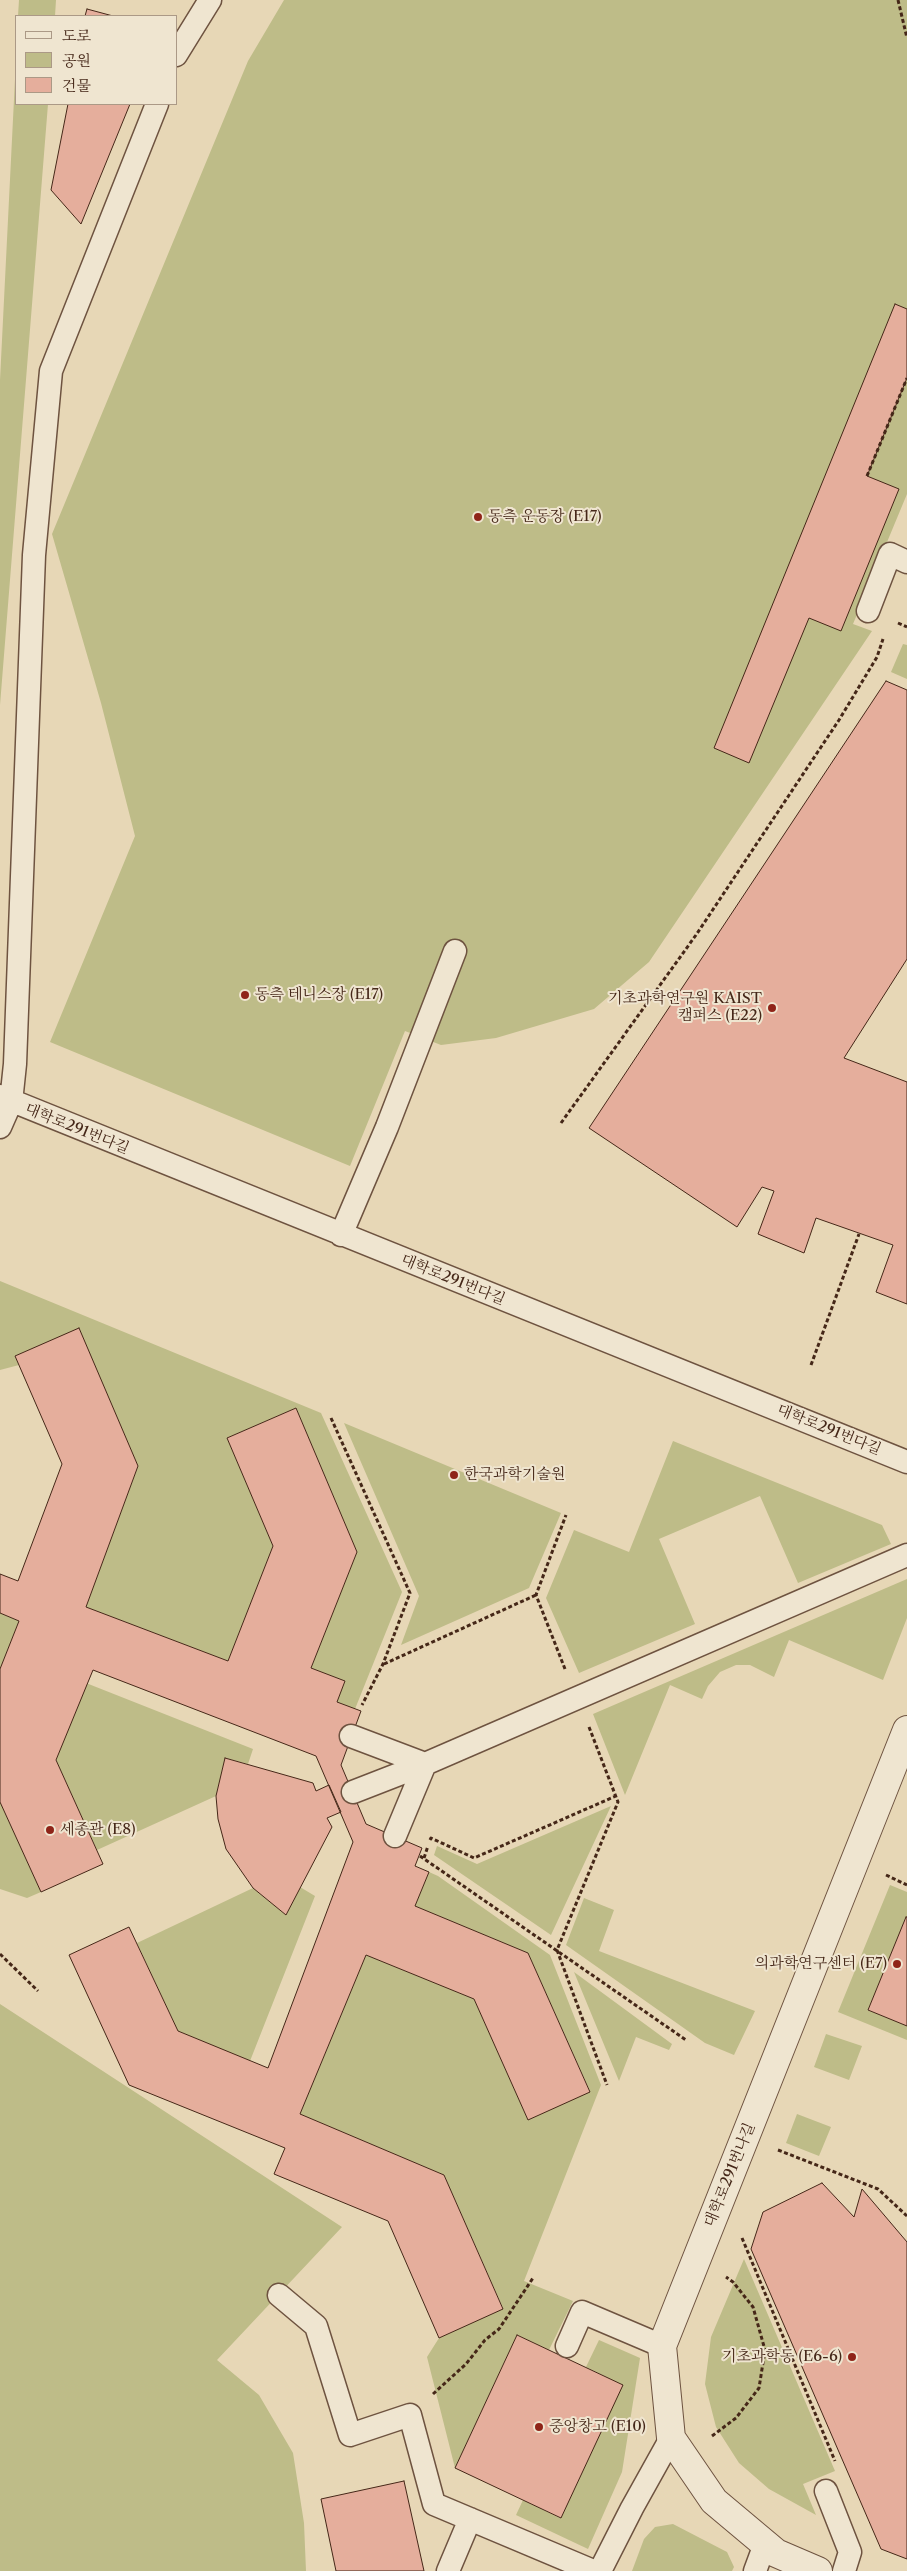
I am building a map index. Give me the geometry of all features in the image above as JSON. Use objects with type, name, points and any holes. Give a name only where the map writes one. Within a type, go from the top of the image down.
[{"type":"street","name":"대학로291번나길","points":[[818,2571],[776,2553],[714,2501],[671,2438],[662,2346],[907,1730]]},
{"type":"lane","points":[[178,52],[210,0]]},
{"type":"lane","points":[[0,1127],[5,1099],[15,1064],[34,555],[51,371],[157,105]]},
{"type":"lane","points":[[868,611],[890,554],[907,562]]},
{"type":"lane","points":[[341,1235],[455,952]]},
{"type":"lane","name":"대학로291번다길","points":[[5,1099],[907,1462]]},
{"type":"lane","points":[[352,1792],[425,1764],[907,1555]]},
{"type":"lane","points":[[351,1736],[425,1764]]},
{"type":"lane","points":[[395,1836],[425,1764]]},
{"type":"lane","points":[[278,2295],[316,2326],[350,2435],[410,2415],[434,2504],[593,2571]]},
{"type":"lane","points":[[567,2346],[582,2312],[662,2346]]},
{"type":"lane","points":[[600,2571],[671,2438]]},
{"type":"lane","points":[[826,2490],[850,2552],[844,2571]]},
{"type":"lane","points":[[448,2571],[470,2518]]},
{"type":"lane","points":[[755,2571],[765,2544]]},
{"type":"path","points":[[898,0],[907,38]]},
{"type":"path","points":[[867,476],[907,378]]},
{"type":"path","points":[[561,1123],[696,935],[840,720],[877,657],[884,636]]},
{"type":"path","points":[[811,1365],[859,1234]]},
{"type":"path","points":[[331,1418],[410,1593],[383,1664],[361,1707]]},
{"type":"path","points":[[566,1516],[536,1596],[568,1677]]},
{"type":"path","points":[[383,1664],[536,1596]]},
{"type":"path","points":[[588,1726],[618,1802],[557,1950],[607,2085]]},
{"type":"path","points":[[616,1796],[474,1858],[431,1838],[424,1858],[686,2040]]},
{"type":"path","points":[[878,1872],[907,1885]]},
{"type":"path","points":[[0,1954],[38,1991]]},
{"type":"path","points":[[775,2149],[878,2190],[907,2216]]},
{"type":"path","points":[[741,2235],[836,2464]]},
{"type":"path","points":[[710,2437],[736,2418],[760,2388],[765,2350],[753,2307],[733,2282],[719,2273]]},
{"type":"path","points":[[410,2415],[466,2364],[485,2340],[499,2329],[533,2278]]},
{"type":"green space","points":[[19,0],[56,0],[55,15],[18,15]]},
{"type":"green space","name":"동측 운동장 (E17)","points":[[284,0],[907,0],[907,494],[853,624],[872,631],[649,962],[594,1009],[496,1038],[441,1045],[405,1031],[350,1166],[50,1042],[135,836],[101,703],[52,534],[248,61]]},
{"type":"green space","points":[[15,79],[15,105],[48,105],[0,705],[0,380]]},
{"type":"green space","points":[[903,644],[907,645],[907,679],[891,672]]},
{"type":"green space","points":[[0,1281],[321,1413],[402,1592],[355,1709],[337,1702],[345,1681],[311,1668],[357,1552],[296,1408],[227,1438],[273,1546],[228,1661],[86,1607],[138,1466],[79,1329],[15,1356],[19,1365],[0,1370]]},
{"type":"green space","points":[[344,1423],[561,1513],[529,1588],[401,1645],[419,1596]]},
{"type":"green space","points":[[673,1441],[882,1525],[891,1544],[798,1583],[760,1496],[659,1539],[695,1624],[579,1673],[546,1598],[574,1530],[629,1552]]},
{"type":"green space","points":[[907,1579],[907,1618],[883,1680],[789,1640],[774,1677],[750,1665],[736,1665],[720,1672],[708,1686],[702,1699],[670,1685],[625,1795],[593,1714]]},
{"type":"green space","points":[[0,1613],[19,1621],[0,1669]]},
{"type":"green space","points":[[86,1683],[253,1749],[248,1764],[225,1758],[216,1796],[97,1850],[56,1760]]},
{"type":"green space","points":[[0,1802],[41,1892],[27,1898],[0,1889]]},
{"type":"green space","points":[[611,1806],[551,1935],[434,1855],[437,1846],[477,1864]]},
{"type":"green space","points":[[429,1872],[438,1876],[550,1955],[601,2085],[524,2281],[573,2301],[549,2350],[517,2335],[455,2468],[427,2357],[439,2338],[503,2308],[444,2175],[300,2114],[366,1955],[474,1999],[528,2120],[590,2091],[528,1953],[415,1906]]},
{"type":"green space","points":[[890,1885],[907,1892],[907,1917],[868,2010],[907,2026],[907,2040],[838,2012]]},
{"type":"green space","points":[[300,1887],[315,1896],[250,2061],[178,2031],[137,1943],[253,1888],[286,1915]]},
{"type":"green space","points":[[584,1898],[614,1910],[599,1951],[755,2011],[734,2055],[705,2043],[566,1945]]},
{"type":"green space","points":[[574,1972],[672,2044],[669,2050],[636,2037],[619,2081]]},
{"type":"green space","points":[[0,2004],[342,2227],[217,2360],[259,2395],[293,2453],[304,2523],[306,2571],[0,2571]]},
{"type":"green space","points":[[826,2034],[862,2046],[849,2080],[814,2067]]},
{"type":"green space","points":[[797,2114],[831,2127],[819,2156],[786,2143]]},
{"type":"green space","points":[[744,2259],[835,2471],[803,2484],[816,2515],[769,2489],[739,2463],[716,2427],[705,2384],[711,2337]]},
{"type":"green space","points":[[599,2340],[640,2358],[622,2472],[588,2549],[516,2515],[523,2500],[560,2518],[622,2385],[586,2367]]},
{"type":"green space","points":[[673,2524],[727,2552],[734,2567],[732,2571],[632,2571],[644,2539],[655,2527]]},
{"type":"building","points":[[87,9],[109,15],[85,15]]},
{"type":"building","points":[[68,105],[130,105],[81,224],[51,190]]},
{"type":"building","points":[[895,304],[907,309],[907,378],[867,476],[899,489],[841,631],[809,618],[749,763],[714,748]]},
{"type":"building","name":"기초과학연구원 KAIST 캠퍼스 (E22)","points":[[886,681],[907,690],[907,959],[844,1058],[907,1082],[907,1304],[876,1292],[893,1245],[816,1218],[804,1253],[758,1234],[774,1191],[762,1187],[737,1227],[589,1128]]},
{"type":"building","name":"세종관 (E8)","points":[[79,1328],[138,1466],[86,1607],[228,1661],[273,1546],[227,1438],[296,1408],[357,1552],[311,1668],[345,1681],[337,1702],[361,1711],[341,1765],[366,1824],[422,1848],[415,1866],[429,1872],[415,1906],[528,1953],[590,2092],[528,2120],[474,1999],[366,1955],[300,2114],[444,2175],[503,2309],[439,2338],[388,2221],[274,2174],[285,2148],[129,2085],[69,1955],[129,1927],[178,2031],[268,2068],[353,1842],[316,1756],[93,1670],[56,1760],[103,1864],[41,1892],[0,1802],[0,1669],[19,1621],[0,1613],[0,1574],[18,1581],[62,1464],[15,1356]]},
{"type":"building","points":[[225,1758],[313,1783],[316,1791],[329,1785],[341,1812],[327,1818],[332,1827],[286,1915],[253,1888],[226,1849],[218,1819],[216,1796]]},
{"type":"building","name":"의과학연구센터 (E7)","points":[[907,1917],[907,2026],[868,2010]]},
{"type":"building","name":"기초과학동 (E6-6)","points":[[822,2183],[854,2217],[862,2189],[907,2242],[907,2559],[881,2549],[751,2249],[763,2212]]},
{"type":"building","name":"중앙창고 (E10)","points":[[517,2335],[623,2385],[561,2518],[455,2468]]},
{"type":"building","points":[[404,2481],[424,2571],[336,2571],[321,2499]]},
{"type":"place","name":"동측 운동장 (E17)","points":[[478,517]]},
{"type":"place","name":"동측 테니스장 (E17)","points":[[245,995]]},
{"type":"place","name":"기초과학연구원 KAIST 캠퍼스 (E22)","points":[[772,1008]]},
{"type":"place","name":"한국과학기술원","points":[[454,1475]]},
{"type":"place","name":"세종관 (E8)","points":[[50,1830]]},
{"type":"place","name":"의과학연구센터 (E7)","points":[[897,1964]]},
{"type":"place","name":"기초과학동 (E6-6)","points":[[852,2357]]},
{"type":"place","name":"중앙창고 (E10)","points":[[539,2427]]}]
